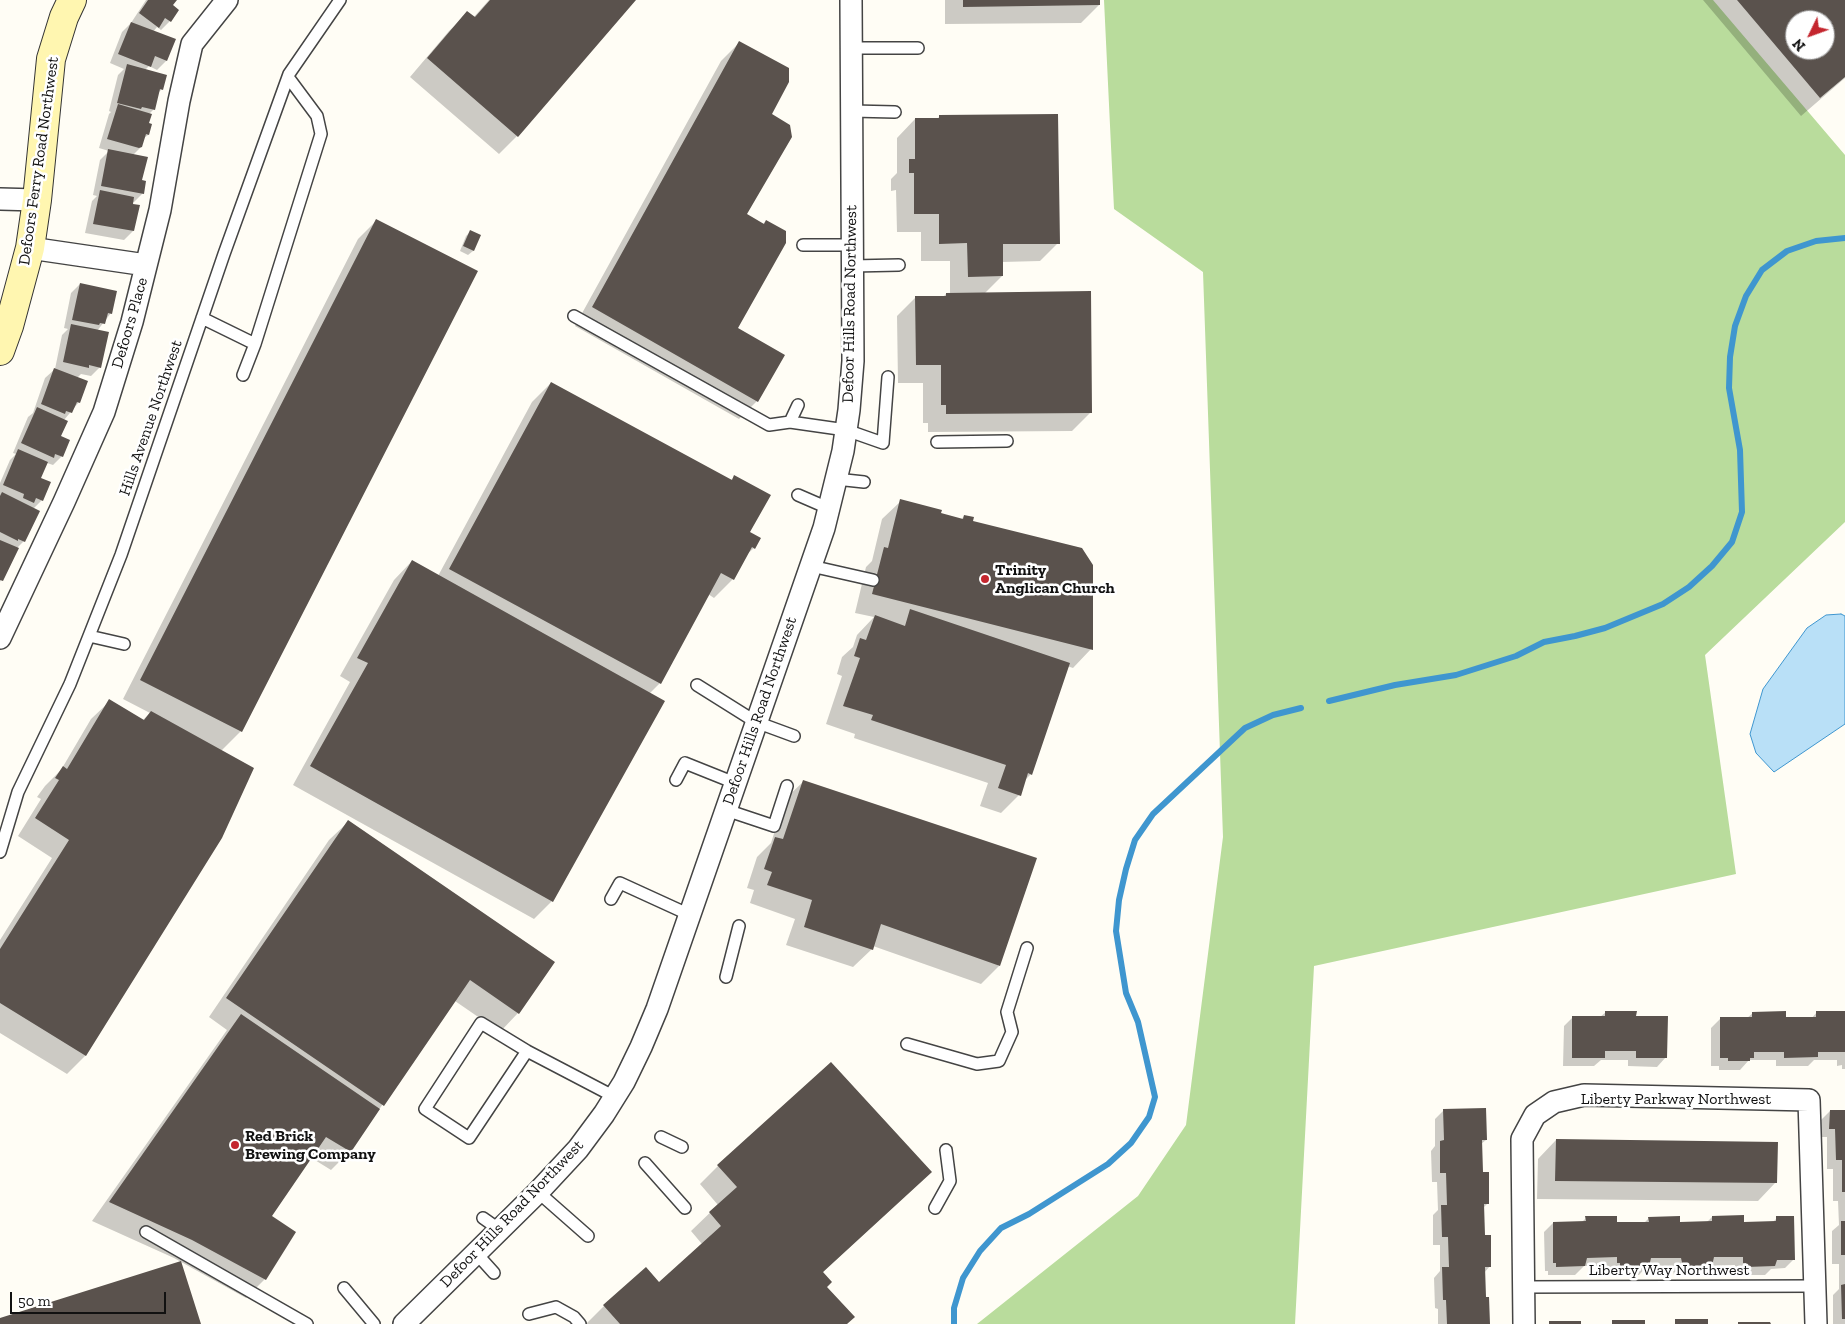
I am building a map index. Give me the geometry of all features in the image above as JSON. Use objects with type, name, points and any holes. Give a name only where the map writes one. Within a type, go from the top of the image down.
[{"type":"street","name":"Defoors Ferry Road Northwest","points":[[0,351],[9,326],[30,248],[37,200],[51,59],[64,17],[72,0]]},
{"type":"street","name":"Defoors Place","points":[[0,638],[104,412],[132,322],[160,210],[179,101],[192,44],[227,0]]},
{"type":"street","name":"Defoor Hills Road Northwest","points":[[404,1324],[476,1253],[491,1224],[538,1192],[578,1149],[614,1097],[642,1047],[690,915],[824,528],[846,430],[853,362],[851,0]]},
{"type":"street","points":[[0,199],[37,200]]},
{"type":"street","points":[[30,248],[146,265]]},
{"type":"street","name":"Liberty Parkway Northwest","points":[[1524,1324],[1522,1139],[1535,1115],[1554,1102],[1584,1095],[1809,1100],[1816,1324]]},
{"type":"lane","name":"Hills Avenue Northwest","points":[[0,852],[18,792],[70,684],[121,555],[202,318],[288,77],[340,0]]},
{"type":"lane","points":[[851,48],[918,48]]},
{"type":"lane","points":[[243,375],[255,344],[321,134],[317,116],[288,77]]},
{"type":"lane","points":[[852,111],[895,112]]},
{"type":"lane","points":[[803,245],[852,245]]},
{"type":"lane","points":[[852,266],[900,265]]},
{"type":"lane","points":[[574,316],[769,425],[790,422],[846,430],[883,443],[888,377]]},
{"type":"lane","points":[[202,318],[255,344]]},
{"type":"lane","points":[[790,422],[798,404]]},
{"type":"lane","points":[[937,442],[1007,441]]},
{"type":"lane","points":[[836,479],[864,482]]},
{"type":"lane","points":[[798,495],[828,508]]},
{"type":"lane","points":[[810,566],[873,580]]},
{"type":"lane","points":[[89,636],[124,644]]},
{"type":"lane","points":[[697,685],[756,722],[794,736]]},
{"type":"lane","points":[[676,780],[685,763],[735,783]]},
{"type":"lane","points":[[726,810],[774,826],[787,786]]},
{"type":"lane","points":[[611,898],[620,884],[690,915]]},
{"type":"lane","points":[[726,976],[739,926]]},
{"type":"lane","points":[[907,1044],[977,1064],[999,1061],[1012,1032],[1007,1012],[1027,948]]},
{"type":"lane","points":[[527,1051],[469,1138],[425,1109],[481,1023],[527,1051],[614,1097]]},
{"type":"lane","points":[[661,1137],[682,1147]]},
{"type":"lane","points":[[935,1208],[950,1181],[946,1150]]},
{"type":"lane","points":[[645,1163],[685,1208]]},
{"type":"lane","points":[[538,1192],[588,1236]]},
{"type":"lane","points":[[146,1232],[307,1324]]},
{"type":"lane","points":[[476,1253],[494,1273]]},
{"type":"lane","name":"Liberty Way Northwest","points":[[1524,1287],[1814,1286]]},
{"type":"lane","points":[[344,1288],[374,1324]]},
{"type":"lane","points":[[530,1314],[556,1307],[574,1317],[580,1324]]},
{"type":"green space","points":[[1104,0],[1713,0],[1845,155],[1845,522],[1705,655],[1736,874],[1314,966],[1295,1324],[977,1324],[1138,1196],[1186,1125],[1223,837],[1203,272],[1114,209]]},
{"type":"water","points":[[1841,614],[1845,616],[1845,724],[1774,772],[1756,753],[1750,734],[1763,689],[1807,628],[1826,615]]},
{"type":"building","points":[[148,0],[177,0],[173,5],[179,10],[171,22],[165,18],[159,28],[139,13]]},
{"type":"building","points":[[490,0],[636,0],[518,137],[427,58],[467,11],[475,17]]},
{"type":"building","points":[[963,0],[1100,0],[1100,5],[963,7]]},
{"type":"building","points":[[1737,0],[1845,0],[1845,77],[1820,98],[1788,60],[1835,60],[1835,10],[1785,10],[1785,57]]},
{"type":"building","points":[[131,22],[176,39],[167,61],[155,56],[151,67],[118,54]]},
{"type":"building","points":[[739,41],[789,68],[789,82],[772,114],[790,125],[792,137],[747,214],[764,224],[766,220],[786,231],[786,243],[738,328],[785,355],[758,402],[592,307]]},
{"type":"building","points":[[127,64],[167,75],[163,90],[160,89],[155,110],[142,107],[141,109],[117,103]]},
{"type":"building","points":[[118,104],[152,114],[149,123],[152,124],[149,135],[146,134],[142,147],[139,148],[107,139]]},
{"type":"building","points":[[1058,114],[1060,244],[1003,244],[1003,276],[968,277],[967,243],[939,244],[939,214],[914,214],[914,173],[909,173],[909,159],[915,159],[915,118],[939,118],[939,115]]},
{"type":"building","points":[[108,149],[148,157],[142,180],[146,181],[144,194],[101,186]]},
{"type":"building","points":[[100,190],[134,197],[133,204],[140,205],[134,231],[93,224]]},
{"type":"building","points":[[376,219],[478,271],[242,732],[140,680]]},
{"type":"building","points":[[470,230],[481,235],[474,251],[463,246]]},
{"type":"building","points":[[80,283],[117,291],[112,314],[108,313],[105,324],[100,323],[99,325],[72,320]]},
{"type":"building","points":[[1091,291],[1092,413],[946,414],[946,405],[941,405],[941,365],[916,365],[915,296],[946,296],[946,293]]},
{"type":"building","points":[[71,324],[109,332],[101,368],[89,365],[89,368],[63,362]]},
{"type":"building","points":[[54,368],[88,381],[80,403],[77,402],[72,413],[66,411],[65,414],[41,404]]},
{"type":"building","points":[[551,382],[732,480],[734,475],[771,495],[750,532],[761,538],[755,549],[752,547],[734,580],[721,573],[661,684],[449,569]]},
{"type":"building","points":[[37,407],[68,421],[61,436],[70,440],[63,457],[55,454],[54,458],[21,443]]},
{"type":"building","points":[[18,449],[48,462],[41,478],[51,482],[43,501],[36,498],[34,503],[23,498],[24,494],[3,485]]},
{"type":"building","points":[[2,492],[40,511],[25,542],[18,539],[18,541],[0,532],[0,496]]},
{"type":"building","name":"Trinity Anglican Church","points":[[900,499],[942,510],[941,513],[963,519],[964,515],[974,517],[973,521],[1082,548],[1093,565],[1093,650],[872,594],[884,547],[888,548]]},
{"type":"building","points":[[0,540],[19,548],[3,581],[0,580]]},
{"type":"building","points":[[412,560],[665,701],[553,902],[310,766],[368,663],[357,658]]},
{"type":"building","points":[[910,609],[1070,663],[1032,775],[1028,773],[1021,796],[998,788],[1006,765],[871,720],[873,715],[843,706],[860,658],[854,656],[860,638],[866,640],[875,615],[905,626]]},
{"type":"building","points":[[109,699],[144,720],[151,711],[254,768],[222,838],[86,1056],[0,1003],[0,949],[69,840],[35,818],[59,780],[55,778],[63,766],[67,769]]},
{"type":"building","points":[[803,780],[1037,858],[1000,966],[881,924],[873,950],[804,927],[812,900],[767,885],[772,872],[764,869],[775,837],[783,839]]},
{"type":"building","points":[[348,820],[555,962],[519,1014],[470,980],[384,1106],[226,998]]},
{"type":"building","points":[[1605,1011],[1637,1011],[1636,1016],[1668,1016],[1667,1058],[1636,1058],[1636,1051],[1605,1051],[1605,1058],[1572,1058],[1572,1016],[1605,1016]]},
{"type":"building","points":[[1786,1011],[1786,1017],[1816,1017],[1816,1011],[1845,1011],[1845,1052],[1818,1052],[1818,1057],[1784,1058],[1784,1052],[1754,1052],[1754,1058],[1750,1058],[1750,1061],[1728,1061],[1728,1058],[1720,1058],[1720,1017],[1752,1017],[1752,1012]]},
{"type":"building","name":"Red Brick Brewing Company","points":[[241,1014],[380,1109],[351,1152],[326,1137],[272,1216],[296,1232],[266,1280],[192,1240],[109,1202]]},
{"type":"building","points":[[831,1062],[932,1172],[823,1272],[832,1282],[827,1287],[855,1317],[847,1324],[620,1324],[603,1305],[646,1267],[659,1282],[721,1226],[709,1212],[737,1187],[717,1165]]},
{"type":"building","points":[[1486,1108],[1487,1140],[1482,1140],[1483,1172],[1489,1172],[1489,1204],[1484,1204],[1485,1235],[1491,1235],[1491,1267],[1485,1267],[1486,1297],[1489,1297],[1490,1324],[1447,1324],[1446,1300],[1443,1300],[1442,1267],[1449,1267],[1448,1237],[1442,1237],[1441,1205],[1447,1205],[1446,1173],[1440,1173],[1440,1141],[1444,1140],[1443,1109]]},
{"type":"building","points":[[1830,1110],[1845,1110],[1845,1192],[1842,1192],[1842,1160],[1836,1160],[1835,1129],[1829,1129]]},
{"type":"building","points":[[1556,1139],[1778,1142],[1777,1183],[1555,1181]]},
{"type":"building","points":[[1744,1215],[1744,1222],[1776,1221],[1776,1216],[1794,1216],[1795,1260],[1777,1260],[1775,1266],[1746,1267],[1746,1263],[1743,1263],[1743,1257],[1714,1257],[1712,1266],[1683,1267],[1681,1258],[1651,1258],[1649,1267],[1620,1267],[1620,1263],[1617,1263],[1617,1257],[1587,1258],[1585,1266],[1556,1267],[1556,1263],[1553,1263],[1553,1222],[1586,1221],[1585,1216],[1617,1216],[1617,1222],[1649,1222],[1648,1217],[1680,1216],[1680,1222],[1712,1221],[1712,1216]]},
{"type":"building","points":[[1841,1221],[1845,1221],[1845,1255],[1841,1255]]},
{"type":"building","points":[[181,1261],[201,1324],[0,1324],[0,1318]]},
{"type":"building","points":[[1845,1284],[1845,1319],[1842,1319],[1841,1285]]},
{"type":"building","points":[[1675,1319],[1708,1319],[1708,1324],[1675,1324]]},
{"type":"building","points":[[1612,1320],[1645,1320],[1645,1324],[1612,1324]]},
{"type":"building","points":[[1549,1321],[1581,1321],[1581,1324],[1549,1324]]},
{"type":"building","points":[[1738,1322],[1770,1322],[1771,1324],[1738,1324]]},
{"type":"waterway","points":[[1329,701],[1395,685],[1456,675],[1516,656],[1544,642],[1605,628],[1663,604],[1689,587],[1712,566],[1732,542],[1742,512],[1740,450],[1729,388],[1730,357],[1735,326],[1746,296],[1762,270],[1787,251],[1816,241],[1845,238]]},
{"type":"waterway","points":[[954,1324],[954,1308],[963,1278],[980,1251],[1001,1228],[1029,1214],[1108,1164],[1131,1143],[1149,1117],[1155,1097],[1138,1022],[1126,993],[1116,931],[1119,900],[1135,840],[1153,814],[1245,728],[1273,715],[1301,708]]},
{"type":"place","name":"Trinity Anglican Church","points":[[985,579]]},
{"type":"place","name":"Red Brick Brewing Company","points":[[235,1145]]}]
